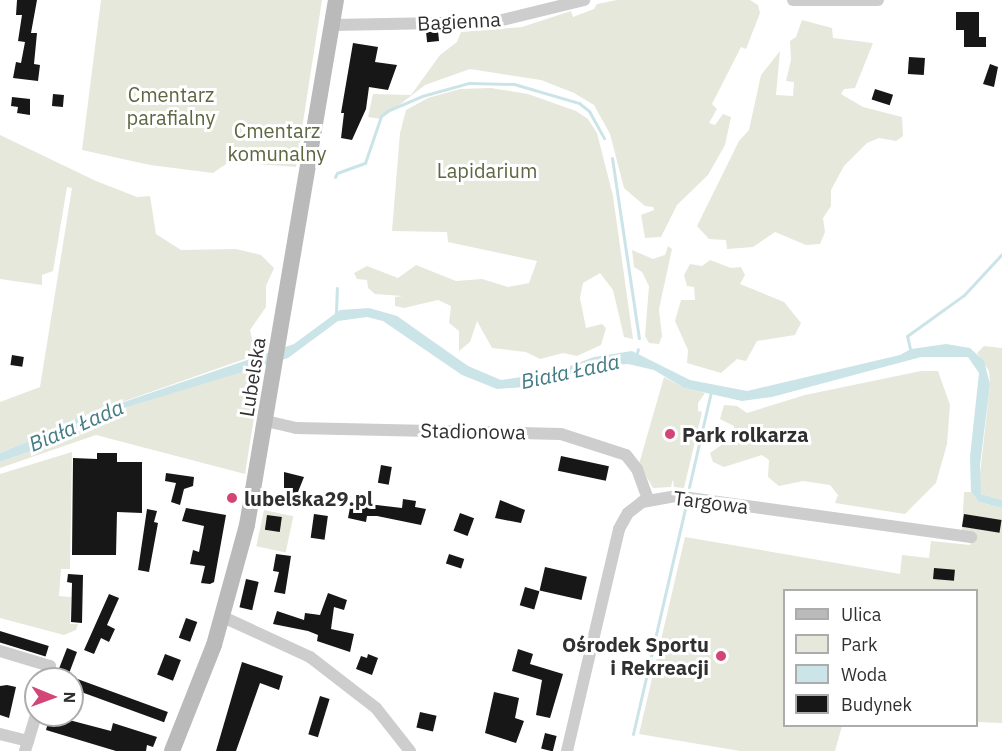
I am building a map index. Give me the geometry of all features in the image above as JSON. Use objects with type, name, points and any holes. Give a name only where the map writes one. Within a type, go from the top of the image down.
[{"type":"street","name":"Lubelska","points":[[171,751],[223,617],[247,525],[336,0]]},
{"type":"street","name":"Bagienna","points":[[332,25],[494,22],[584,0]]},
{"type":"street","points":[[801,1],[878,0]]},
{"type":"street","name":"Stadionowa","points":[[266,421],[296,428],[561,434],[626,455],[637,469],[648,499]]},
{"type":"street","name":"Targowa","points":[[567,751],[619,529],[628,513],[648,499],[675,496],[971,537]]},
{"type":"street","points":[[223,617],[310,657],[376,708],[410,751]]},
{"type":"street","points":[[0,651],[50,667]]},
{"type":"street","points":[[0,734],[27,746],[33,727]]},
{"type":"green space","name":"Cmentarz parafialny","points":[[101,0],[322,0],[296,167],[229,162],[213,173],[150,165],[82,150]]},
{"type":"green space","points":[[617,0],[750,0],[758,5],[760,13],[746,49],[741,47],[712,104],[717,109],[709,123],[715,125],[723,114],[731,117],[725,145],[708,175],[677,205],[661,237],[645,238],[641,215],[654,210],[653,207],[645,206],[624,188],[610,134],[594,105],[574,93],[541,80],[470,69],[425,85],[381,119],[368,117],[373,94],[411,95],[440,55],[457,42],[461,32],[522,27],[571,11],[573,17],[594,9],[597,4]]},
{"type":"green space","points":[[802,20],[832,28],[833,38],[873,43],[855,88],[844,89],[841,94],[863,107],[902,117],[903,136],[896,141],[879,138],[867,143],[844,166],[831,190],[831,206],[823,218],[825,232],[820,244],[806,245],[775,232],[753,247],[727,249],[726,240],[709,239],[697,226],[739,141],[749,130],[761,75],[780,51],[776,95],[793,96],[794,82],[786,81],[791,60],[790,41],[796,37]]},
{"type":"green space","name":"Lapidarium","points":[[491,88],[528,94],[576,111],[588,119],[597,133],[613,196],[633,339],[624,337],[613,290],[600,273],[583,283],[580,298],[586,328],[602,324],[606,328],[601,345],[577,356],[563,353],[540,359],[526,352],[492,348],[477,321],[470,342],[459,351],[459,331],[449,323],[451,306],[438,300],[404,308],[395,306],[395,297],[403,296],[375,294],[368,288],[367,280],[357,279],[354,273],[367,266],[398,278],[416,265],[456,281],[482,279],[508,287],[529,283],[537,261],[448,242],[447,232],[392,231],[400,133],[406,110],[428,98],[460,89]]},
{"type":"green space","points":[[0,135],[96,181],[137,197],[150,196],[156,234],[181,250],[236,249],[261,255],[274,268],[266,286],[266,307],[250,330],[256,355],[65,422],[58,429],[0,453],[0,402],[40,387],[72,188],[67,187],[53,271],[42,275],[42,285],[0,279]]},
{"type":"green space","points":[[668,246],[672,249],[659,309],[662,336],[659,344],[649,343],[645,336],[649,286],[642,272],[634,267],[632,250],[653,259],[665,255]]},
{"type":"green space","points":[[710,260],[731,268],[741,267],[745,275],[740,284],[784,302],[801,323],[795,335],[757,341],[746,361],[737,359],[721,373],[687,363],[688,350],[675,321],[681,300],[695,300],[694,287],[687,286],[684,275],[690,264],[702,266]]},
{"type":"green space","points":[[984,346],[1002,348],[1002,500],[981,494],[979,483],[990,384],[989,371],[977,353]]},
{"type":"green space","points":[[251,367],[250,397],[257,399],[245,474],[96,435],[0,468],[0,462],[45,446],[124,408]]},
{"type":"green space","points":[[921,371],[938,371],[950,405],[947,444],[936,483],[905,514],[835,503],[838,495],[830,485],[803,481],[779,486],[768,477],[769,460],[762,455],[724,467],[713,462],[710,453],[734,436],[734,426],[720,419],[724,405],[737,406],[747,413],[805,395]]},
{"type":"green space","points":[[664,377],[684,388],[705,393],[698,403],[698,411],[702,412],[684,488],[674,487],[673,479],[671,487],[653,488],[639,464]]},
{"type":"green space","points":[[72,452],[70,569],[61,569],[59,596],[71,597],[70,624],[78,624],[76,630],[64,635],[0,618],[0,474]]},
{"type":"green space","name":"Ośrodek Sportu i Rekreacji","points":[[964,492],[971,492],[979,502],[1002,508],[1002,723],[978,722],[978,589],[783,589],[783,727],[842,727],[835,751],[740,751],[639,734],[685,537],[900,574],[902,555],[929,558],[931,541],[970,545],[972,533],[962,531]]},
{"type":"green space","points":[[264,510],[293,516],[286,552],[256,546]]},
{"type":"water","name":"Biała Łada","points":[[369,308],[397,316],[468,366],[501,380],[554,372],[594,357],[632,351],[690,380],[747,391],[900,355],[911,349],[946,344],[970,348],[984,361],[990,384],[980,465],[981,494],[1002,500],[1002,508],[979,502],[971,492],[970,457],[979,373],[968,357],[921,357],[772,397],[742,401],[684,388],[654,370],[628,364],[595,367],[526,387],[497,389],[462,375],[383,321],[367,317],[338,321],[288,358],[124,408],[45,446],[0,462],[0,453],[58,429],[65,422],[294,344],[340,310]]},
{"type":"building","points":[[17,0],[37,0],[31,33],[37,33],[34,64],[40,65],[38,81],[13,78],[16,62],[21,63],[25,42],[18,41],[22,15],[16,15]]},
{"type":"building","points":[[956,12],[979,12],[979,37],[986,37],[986,47],[964,47],[964,30],[956,30]]},
{"type":"building","points":[[438,31],[439,41],[427,42],[426,32]]},
{"type":"building","points":[[353,43],[378,47],[375,62],[397,65],[388,90],[369,87],[366,109],[352,140],[341,138],[344,113],[341,113]]},
{"type":"building","points":[[909,57],[925,58],[924,75],[908,74]]},
{"type":"building","points":[[990,64],[998,67],[994,87],[983,84]]},
{"type":"building","points":[[875,89],[893,95],[890,105],[872,99]]},
{"type":"building","points":[[53,94],[64,95],[63,107],[52,106]]},
{"type":"building","points":[[12,97],[30,99],[30,115],[17,113],[18,107],[11,106]]},
{"type":"building","points":[[12,355],[24,357],[22,367],[10,365]]},
{"type":"building","points":[[97,453],[117,453],[117,462],[142,462],[142,513],[117,512],[116,555],[72,555],[73,458],[97,459]]},
{"type":"building","points":[[561,456],[609,466],[606,481],[558,471]]},
{"type":"building","points":[[381,465],[392,467],[389,485],[378,483]]},
{"type":"building","points":[[284,472],[304,477],[296,497],[284,495]]},
{"type":"building","points":[[166,473],[194,477],[193,486],[184,489],[180,505],[171,502],[176,483],[165,481]]},
{"type":"building","points":[[403,499],[416,501],[415,507],[426,509],[421,525],[377,516],[367,516],[366,522],[348,518],[351,502],[402,508]]},
{"type":"building","points":[[500,500],[525,510],[521,523],[495,518]]},
{"type":"building","points":[[186,508],[226,515],[214,582],[210,584],[201,583],[205,566],[190,564],[193,550],[199,552],[204,526],[182,521]]},
{"type":"building","points":[[147,509],[157,511],[154,522],[158,523],[149,572],[138,570]]},
{"type":"building","points":[[460,513],[474,518],[468,536],[454,531]]},
{"type":"building","points":[[314,514],[328,516],[325,540],[311,538]]},
{"type":"building","points":[[964,514],[1002,520],[999,533],[962,527]]},
{"type":"building","points":[[267,515],[282,517],[280,532],[265,530]]},
{"type":"building","points":[[276,554],[291,556],[285,594],[274,592],[279,572],[273,571]]},
{"type":"building","points":[[449,554],[464,559],[461,568],[446,564]]},
{"type":"building","points":[[545,567],[587,577],[581,600],[540,590]]},
{"type":"building","points":[[934,568],[955,570],[954,581],[933,579]]},
{"type":"building","points":[[68,574],[83,575],[82,623],[71,622],[72,583],[67,582]]},
{"type":"building","points":[[246,579],[259,582],[252,610],[239,607]]},
{"type":"building","points":[[525,587],[539,591],[534,609],[520,605]]},
{"type":"building","points":[[328,593],[347,600],[344,610],[334,607],[331,629],[354,634],[350,652],[317,641],[318,635],[308,631],[273,624],[277,611],[304,620],[305,613],[320,615]]},
{"type":"building","points":[[109,594],[119,598],[107,625],[115,629],[109,642],[101,638],[94,654],[84,650]]},
{"type":"building","points":[[186,618],[197,622],[190,642],[179,638]]},
{"type":"building","points":[[0,631],[49,646],[46,656],[0,643]]},
{"type":"building","points":[[67,648],[77,652],[71,667],[60,667]]},
{"type":"building","points":[[518,649],[533,654],[530,664],[563,674],[550,718],[536,715],[542,680],[512,671]]},
{"type":"building","points":[[165,654],[181,660],[173,681],[157,675]]},
{"type":"building","points":[[368,654],[378,658],[372,675],[356,669],[361,656],[367,658]]},
{"type":"building","points":[[242,662],[283,676],[279,690],[260,683],[236,751],[216,751]]},
{"type":"building","points":[[84,681],[168,712],[164,722],[84,693]]},
{"type":"building","points":[[0,686],[16,687],[9,718],[0,715]]},
{"type":"building","points":[[494,692],[519,698],[515,718],[524,721],[516,743],[485,733]]},
{"type":"building","points":[[320,696],[330,699],[318,737],[308,734]]},
{"type":"building","points":[[420,712],[437,716],[433,731],[416,728]]},
{"type":"building","points":[[113,723],[157,737],[153,747],[147,745],[146,751],[116,751],[46,730],[47,727],[84,727],[84,724],[111,731]]},
{"type":"building","points":[[545,733],[557,736],[553,751],[541,749]]},
{"type":"waterway","points":[[335,177],[337,173],[365,163],[381,116],[387,111],[422,96],[469,83],[514,84],[579,103],[589,111],[604,138]]},
{"type":"waterway","points":[[612,158],[639,338]]},
{"type":"waterway","points":[[911,353],[907,336],[964,295],[1002,254]]},
{"type":"waterway","points":[[336,313],[337,288]]},
{"type":"waterway","points":[[636,357],[638,349]]},
{"type":"waterway","points":[[253,363],[254,385]]},
{"type":"waterway","points":[[689,487],[711,392]]},
{"type":"waterway","points":[[633,734],[685,509]]},
{"type":"place","name":"Park rolkarza","points":[[670,434]]},
{"type":"place","name":"lubelska29.pl","points":[[232,498]]},
{"type":"place","name":"Ośrodek Sportu i Rekreacji","points":[[721,656]]},
{"type":"park label","name":"Cmentarz komunalny","points":[[277,142]]}]
